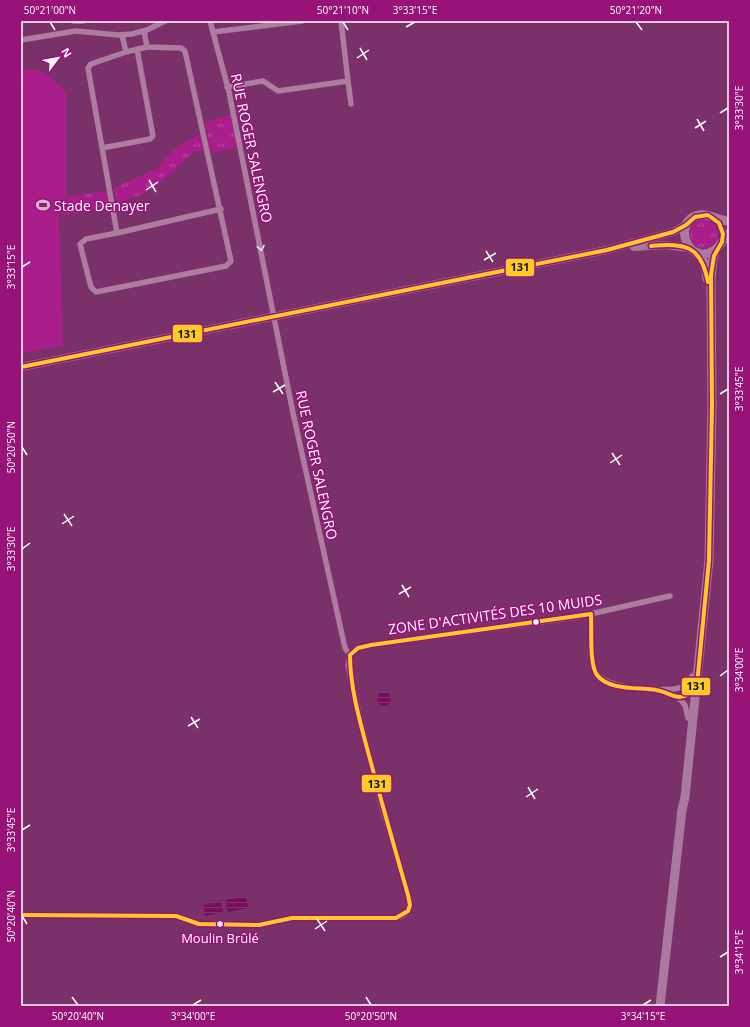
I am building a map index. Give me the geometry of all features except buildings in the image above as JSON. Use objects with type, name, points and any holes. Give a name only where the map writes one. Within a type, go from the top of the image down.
[{"type":"main road","points":[[21,367],[607,250],[673,232],[686,225],[692,218],[700,215],[708,215],[716,219],[729,222]]},
{"type":"main road","points":[[716,219],[722,229],[722,241]]},
{"type":"main road","points":[[686,225],[684,237],[689,248]]},
{"type":"main road","points":[[607,250],[666,245],[689,248],[699,253],[709,253],[716,249],[729,232]]},
{"type":"main road","points":[[660,1006],[681,814],[683,765],[688,718],[693,697],[698,685],[709,563],[708,538],[712,406],[710,310],[712,270],[716,249]]},
{"type":"main road","points":[[699,253],[706,270],[710,310]]},
{"type":"main road","points":[[681,814],[685,797],[693,697],[692,676],[708,538]]},
{"type":"street","points":[[74,21],[83,21]]},
{"type":"street","points":[[21,40],[76,31],[122,35],[144,31],[165,21]]},
{"type":"street","name":"RUE ROGER SALENGRO","points":[[21,915],[176,916],[199,924],[259,925],[292,918],[396,918],[408,911],[410,905],[385,817],[360,718],[348,663],[350,655],[345,648],[309,490],[228,87],[210,21]]},
{"type":"street","points":[[213,32],[302,21]]},
{"type":"street","points":[[341,21],[351,104]]},
{"type":"street","points":[[144,31],[147,47]]},
{"type":"street","points":[[122,35],[126,52]]},
{"type":"street","points":[[117,233],[88,66],[137,49],[147,47],[181,48],[185,51],[221,209],[232,258],[231,263],[228,265],[96,292],[92,287],[80,244],[86,239],[117,233],[221,209]]},
{"type":"street","points":[[102,148],[150,139],[153,136],[137,49]]},
{"type":"street","points":[[228,87],[263,81],[278,90],[348,80]]},
{"type":"street","name":"ZONE D'ACTIVITÉS DES 10 MUIDS","points":[[350,655],[358,648],[371,645],[591,614],[670,596]]},
{"type":"street","points":[[591,614],[593,664],[599,677],[611,684],[657,690],[678,697],[693,697]]},
{"type":"street","points":[[678,688],[688,683],[692,676]]},
{"type":"street","points":[[657,690],[678,688],[685,689],[693,697]]},
{"type":"street","points":[[678,697],[685,705],[688,718]]},
{"type":"green space","name":"Stade Denayer","points":[[21,69],[46,74],[66,92],[66,215],[59,213],[63,345],[21,354]]},
{"type":"green space","points":[[231,115],[238,148],[211,153],[205,122]]},
{"type":"green space","points":[[200,134],[204,150],[192,153],[170,175],[144,194],[117,203],[114,188],[158,168],[167,156],[181,145]]},
{"type":"green space","points":[[107,191],[109,206],[66,215],[66,197]]},
{"type":"green space","points":[[704,220],[710,221],[714,224],[717,228],[717,240],[714,244],[710,247],[704,248],[698,247],[694,244],[691,240],[690,234],[691,228],[694,224],[698,221]]},
{"type":"shaded area","points":[[381,692],[387,692],[391,696],[391,702],[387,706],[381,706],[377,702],[377,696]]},
{"type":"shaded area","points":[[246,897],[248,908],[228,912],[225,900]]},
{"type":"shaded area","points":[[221,901],[223,912],[205,916],[203,905]]},
{"type":"transit line","name":"131","points":[[21,367],[607,250],[673,232],[686,225],[695,217],[708,215],[719,223],[723,234],[722,242],[714,256],[711,275],[712,406],[709,560],[697,685],[688,695],[680,697],[656,690],[616,686],[602,680],[594,670],[591,646],[591,614]]},
{"type":"transit line","name":"131","points":[[651,246],[673,245],[690,249],[701,260],[708,282]]},
{"type":"transit line","name":"131","points":[[350,655],[358,648],[371,645],[591,614]]},
{"type":"transit line","name":"131","points":[[350,655],[353,690],[358,714],[408,895],[410,905],[408,911]]},
{"type":"transit line","name":"131","points":[[21,915],[176,916],[199,924],[259,925],[292,918],[396,918],[408,911]]},
{"type":"place","name":"Stade Denayer","points":[[43,205]]},
{"type":"place","name":"Moulin Brûlé","points":[[220,924]]}]
